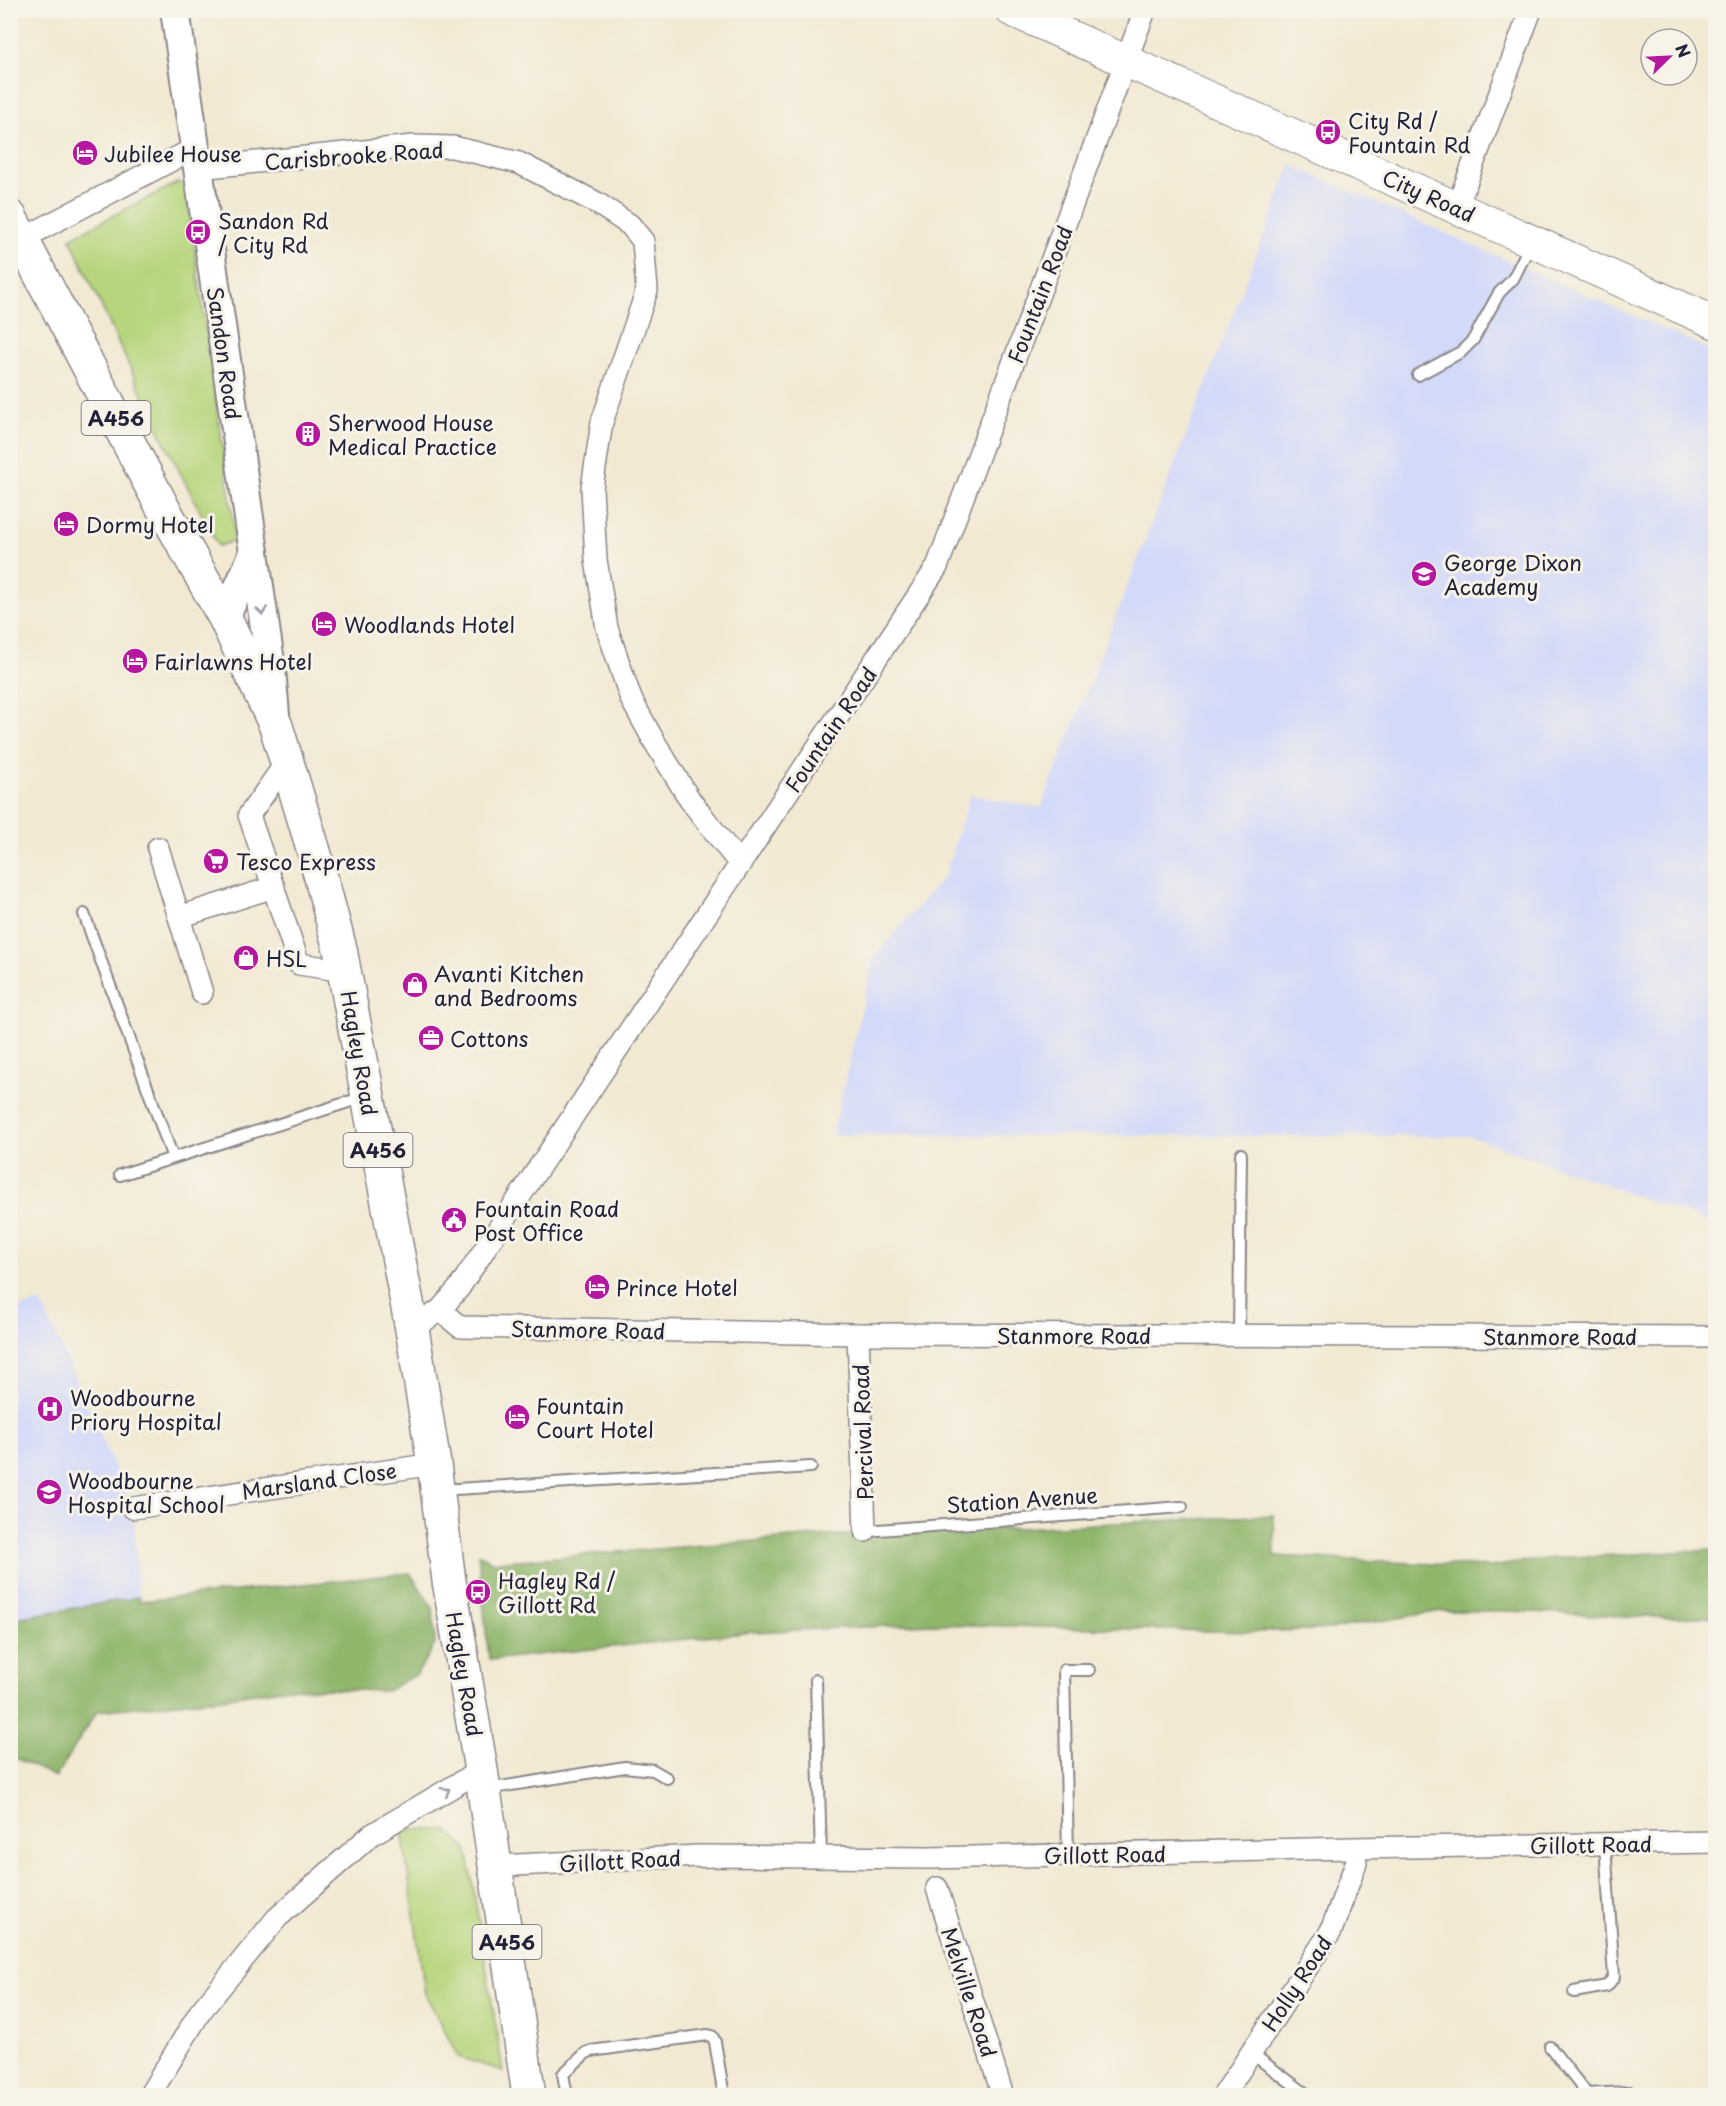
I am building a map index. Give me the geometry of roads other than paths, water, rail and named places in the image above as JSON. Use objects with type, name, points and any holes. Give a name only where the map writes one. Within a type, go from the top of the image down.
[{"type":"highway","name":"Hagley Road","points":[[16,228],[159,501],[225,618],[276,726],[288,760],[320,876],[345,971],[412,1329],[436,1477],[449,1581],[496,1866],[529,2096]]},
{"type":"main road","name":"Sandon Road","points":[[175,10],[271,669],[276,726]]},
{"type":"main road","name":"City Road","points":[[1011,10],[1716,323]]},
{"type":"main road","points":[[225,618],[254,553]]},
{"type":"street","name":"Fountain Road","points":[[412,1329],[440,1310],[459,1288],[937,567],[1145,10]]},
{"type":"street","points":[[1457,207],[1531,10]]},
{"type":"street","name":"Carisbrooke Road","points":[[197,158],[413,146],[453,147],[519,163],[597,203],[630,225],[643,241],[647,290],[602,422],[592,488],[597,560],[607,628],[631,699],[654,741],[690,800],[739,863]]},
{"type":"street","points":[[16,228],[197,158]]},
{"type":"street","points":[[288,760],[249,815],[299,964],[345,971]]},
{"type":"street","points":[[158,848],[202,993]]},
{"type":"street","points":[[179,917],[274,887]]},
{"type":"street","name":"Stanmore Road","points":[[440,1310],[460,1327],[858,1334],[1716,1337]]},
{"type":"street","name":"Percival Road","points":[[858,1334],[866,1530]]},
{"type":"street","name":"Marsland Close","points":[[133,1508],[436,1477]]},
{"type":"street","points":[[149,2096],[200,2012],[277,1918],[371,1835],[412,1812],[482,1780]]},
{"type":"street","name":"Gillott Road","points":[[496,1866],[699,1856],[930,1858],[1716,1842]]},
{"type":"street","name":"Holly Road","points":[[1223,2096],[1331,1930],[1356,1863]]},
{"type":"street","name":"Melville Road","points":[[937,1887],[1003,2096]]},
{"type":"lane","points":[[1418,375],[1461,352],[1473,340],[1498,293],[1513,279],[1532,240]]},
{"type":"lane","points":[[84,914],[173,1158]]},
{"type":"lane","points":[[120,1175],[367,1096]]},
{"type":"lane","points":[[1239,1335],[1240,1154]]},
{"type":"lane","points":[[436,1477],[811,1467]]},
{"type":"lane","name":"Station Avenue","points":[[866,1530],[1182,1507]]},
{"type":"lane","points":[[1068,1854],[1064,1670],[1089,1670]]},
{"type":"lane","points":[[816,1680],[821,1857]]},
{"type":"lane","points":[[482,1780],[625,1767],[653,1770],[667,1778]]},
{"type":"lane","points":[[1574,1992],[1607,1986],[1614,1977],[1605,1844]]},
{"type":"lane","points":[[567,2096],[563,2074],[591,2051],[708,2035],[715,2042],[724,2096]]},
{"type":"lane","points":[[1550,2047],[1587,2094],[1629,2092],[1644,2096]]},
{"type":"lane","points":[[1251,2053],[1309,2096]]},
{"type":"place","name":"City Rd / Fountain Rd","points":[[1328,132]]},
{"type":"place","name":"Jubilee House","points":[[85,153]]},
{"type":"place","name":"Sandon Rd / City Rd","points":[[198,232]]},
{"type":"place","name":"Sherwood House Medical Practice","points":[[308,434]]},
{"type":"place","name":"Dormy Hotel","points":[[66,524]]},
{"type":"place","name":"George Dixon Academy","points":[[1424,574]]},
{"type":"place","name":"Woodlands Hotel","points":[[324,624]]},
{"type":"place","name":"Fairlawns Hotel","points":[[135,661]]},
{"type":"place","name":"Tesco Express","points":[[216,861]]},
{"type":"place","name":"HSL","points":[[246,958]]},
{"type":"place","name":"Avanti Kitchen and Bedrooms","points":[[415,985]]},
{"type":"place","name":"Cottons","points":[[431,1038]]},
{"type":"place","name":"Fountain Road Post Office","points":[[454,1220]]},
{"type":"place","name":"Prince Hotel","points":[[597,1287]]},
{"type":"place","name":"Woodbourne Priory Hospital","points":[[50,1409]]},
{"type":"place","name":"Fountain Court Hotel","points":[[517,1417]]},
{"type":"place","name":"Woodbourne Hospital School","points":[[49,1492]]},
{"type":"place","name":"Hagley Rd / Gillott Rd","points":[[478,1592]]}]
